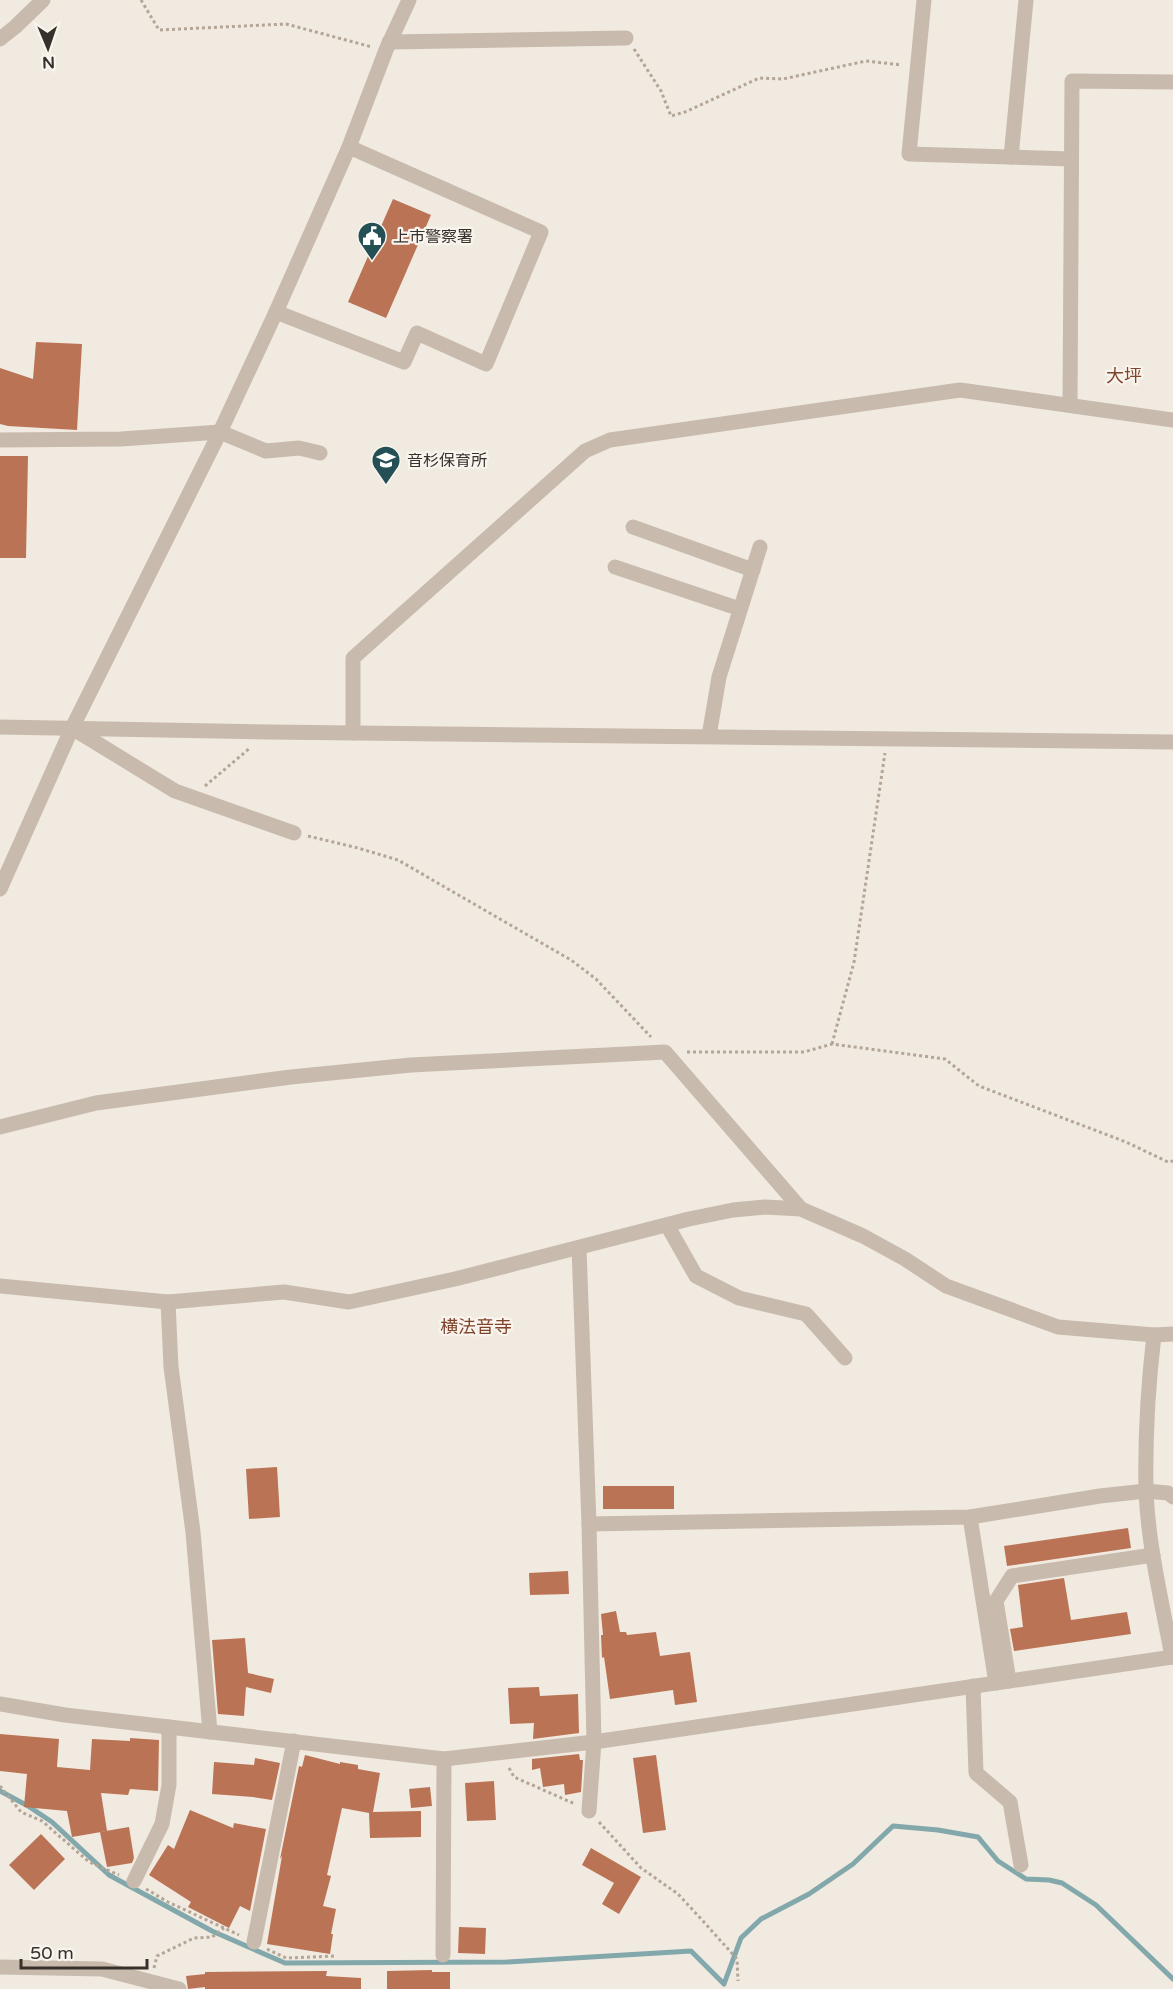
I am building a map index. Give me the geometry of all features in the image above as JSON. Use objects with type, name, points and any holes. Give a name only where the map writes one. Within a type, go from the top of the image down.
[{"type":"street","points":[[0,39],[43,0]]},
{"type":"street","points":[[0,889],[72,728],[220,432],[276,312],[349,147],[387,46],[409,0]]},
{"type":"street","points":[[924,0],[909,154],[1071,159]]},
{"type":"street","points":[[1011,157],[1026,0]]},
{"type":"street","points":[[387,46],[626,38]]},
{"type":"street","points":[[1070,405],[1072,81],[1173,82]]},
{"type":"street","points":[[276,312],[404,362],[417,333],[486,364],[541,232],[349,147]]},
{"type":"street","points":[[353,733],[353,658],[585,451],[610,440],[960,390],[1173,420]]},
{"type":"street","points":[[0,440],[121,440],[220,432],[266,451],[298,448],[320,453]]},
{"type":"street","points":[[633,527],[753,570]]},
{"type":"street","points":[[709,736],[719,677],[760,547]]},
{"type":"street","points":[[615,567],[740,609]]},
{"type":"street","points":[[0,727],[1173,742]]},
{"type":"street","points":[[72,728],[175,790],[294,833]]},
{"type":"street","points":[[0,1127],[96,1103],[291,1077],[411,1065],[665,1052],[801,1209]]},
{"type":"street","points":[[0,1286],[168,1302],[284,1292],[349,1302],[455,1279],[667,1225],[733,1210],[765,1207],[801,1209],[863,1236],[905,1259],[946,1286],[1058,1327],[1154,1335],[1173,1334]]},
{"type":"street","points":[[667,1225],[696,1276],[739,1298],[806,1314],[846,1358]]},
{"type":"street","points":[[579,1248],[594,1742],[590,1811]]},
{"type":"street","points":[[168,1302],[171,1367],[193,1532],[210,1732]]},
{"type":"street","points":[[0,1704],[65,1715],[444,1759],[594,1742],[1172,1657],[1154,1555],[1146,1491],[1149,1376],[1154,1335]]},
{"type":"street","points":[[589,1524],[970,1517],[1146,1491],[1168,1493],[1173,1497]]},
{"type":"street","points":[[970,1517],[1002,1682]]},
{"type":"street","points":[[1002,1682],[996,1601],[1012,1576],[1154,1555]]},
{"type":"street","points":[[973,1686],[976,1773],[1010,1802],[1021,1865]]},
{"type":"street","points":[[134,1881],[162,1824],[169,1785],[169,1726]]},
{"type":"street","points":[[254,1942],[294,1741]]},
{"type":"street","points":[[443,1955],[444,1759]]},
{"type":"street","points":[[0,1967],[102,1969],[179,1989]]},
{"type":"path","points":[[141,0],[159,30],[286,24],[387,46]]},
{"type":"path","points":[[626,38],[661,91],[671,116],[685,112],[759,78],[783,79],[866,61],[918,66]]},
{"type":"path","points":[[192,797],[269,732]]},
{"type":"path","points":[[832,1044],[854,962],[887,738]]},
{"type":"path","points":[[294,833],[398,860],[561,954],[596,979],[665,1052],[804,1052],[832,1044],[945,1059],[979,1086],[1126,1142],[1168,1162],[1173,1161]]},
{"type":"path","points":[[502,1752],[514,1777],[590,1811],[641,1868],[678,1894],[736,1959],[738,1981]]},
{"type":"path","points":[[0,1786],[21,1812],[42,1821],[89,1862],[134,1881],[168,1902],[286,1958],[334,1956]]},
{"type":"path","points":[[134,1978],[153,1971],[157,1956],[194,1938],[212,1937],[224,1928]]},
{"type":"building","points":[[393,199],[431,215],[386,318],[348,302]]},
{"type":"building","points":[[36,342],[82,344],[77,430],[0,424],[0,368],[33,379]]},
{"type":"building","points":[[0,456],[28,456],[26,558],[0,558]]},
{"type":"building","points":[[277,1467],[280,1517],[249,1519],[246,1469]]},
{"type":"building","points":[[603,1486],[674,1486],[674,1509],[603,1509]]},
{"type":"building","points":[[1128,1528],[1131,1548],[1007,1566],[1004,1546]]},
{"type":"building","points":[[568,1571],[569,1594],[530,1595],[529,1573]]},
{"type":"building","points":[[1064,1578],[1071,1620],[1127,1612],[1131,1634],[1014,1651],[1010,1629],[1023,1627],[1018,1585]]},
{"type":"building","points":[[616,1611],[620,1632],[626,1632],[627,1635],[656,1632],[660,1656],[690,1652],[697,1702],[675,1705],[673,1690],[610,1699],[604,1657],[602,1658],[601,1614]]},
{"type":"building","points":[[245,1638],[248,1673],[274,1679],[271,1693],[246,1687],[244,1716],[218,1714],[212,1640]]},
{"type":"building","points":[[539,1687],[540,1696],[578,1694],[579,1733],[533,1739],[534,1723],[510,1724],[508,1688]]},
{"type":"building","points":[[0,1734],[59,1739],[57,1767],[90,1770],[92,1739],[159,1740],[158,1791],[130,1789],[128,1795],[101,1793],[107,1831],[72,1837],[67,1811],[24,1807],[27,1774],[0,1771]]},
{"type":"building","points":[[579,1754],[580,1760],[583,1760],[581,1792],[565,1795],[564,1784],[543,1787],[540,1768],[532,1770],[532,1759]]},
{"type":"building","points":[[305,1755],[340,1764],[340,1762],[358,1765],[358,1769],[380,1773],[373,1812],[421,1811],[421,1837],[370,1838],[369,1813],[342,1808],[327,1875],[331,1876],[323,1906],[336,1909],[330,1954],[267,1944],[282,1856],[280,1859],[299,1766],[302,1767]]},
{"type":"building","points":[[656,1755],[666,1830],[643,1833],[633,1758]]},
{"type":"building","points":[[255,1758],[280,1763],[272,1800],[212,1794],[214,1762],[254,1765]]},
{"type":"building","points":[[494,1781],[496,1820],[467,1821],[465,1783]]},
{"type":"building","points":[[430,1787],[432,1806],[411,1808],[409,1789]]},
{"type":"building","points":[[190,1810],[233,1828],[234,1823],[266,1829],[250,1911],[240,1906],[229,1928],[188,1907],[191,1902],[149,1875],[168,1845],[174,1849]]},
{"type":"building","points":[[129,1827],[134,1858],[132,1863],[107,1867],[100,1832]]},
{"type":"building","points":[[41,1834],[65,1859],[34,1890],[9,1865]]},
{"type":"building","points":[[591,1848],[641,1877],[619,1914],[602,1904],[614,1883],[582,1865]]},
{"type":"building","points":[[459,1927],[486,1928],[485,1954],[458,1953]]},
{"type":"building","points":[[432,1970],[432,1972],[450,1972],[450,1989],[387,1989],[387,1971]]},
{"type":"building","points":[[327,1971],[326,1976],[361,1978],[361,1989],[205,1989],[205,1987],[188,1989],[186,1976],[205,1974],[205,1972]]},
{"type":"waterway","points":[[0,1791],[52,1822],[109,1875],[212,1931],[285,1963],[506,1962],[691,1951],[724,1984],[741,1938],[761,1919],[809,1894],[853,1864],[893,1826],[938,1830],[978,1837],[998,1861],[1026,1879],[1062,1883],[1096,1905],[1173,1979]]},
{"type":"place","name":"上市警察署","points":[[372,262]]},
{"type":"place","name":"音杉保育所","points":[[386,486]]},
{"type":"district","name":"大坪","points":[[1124,376]]},
{"type":"district","name":"横法音寺","points":[[476,1327]]}]
